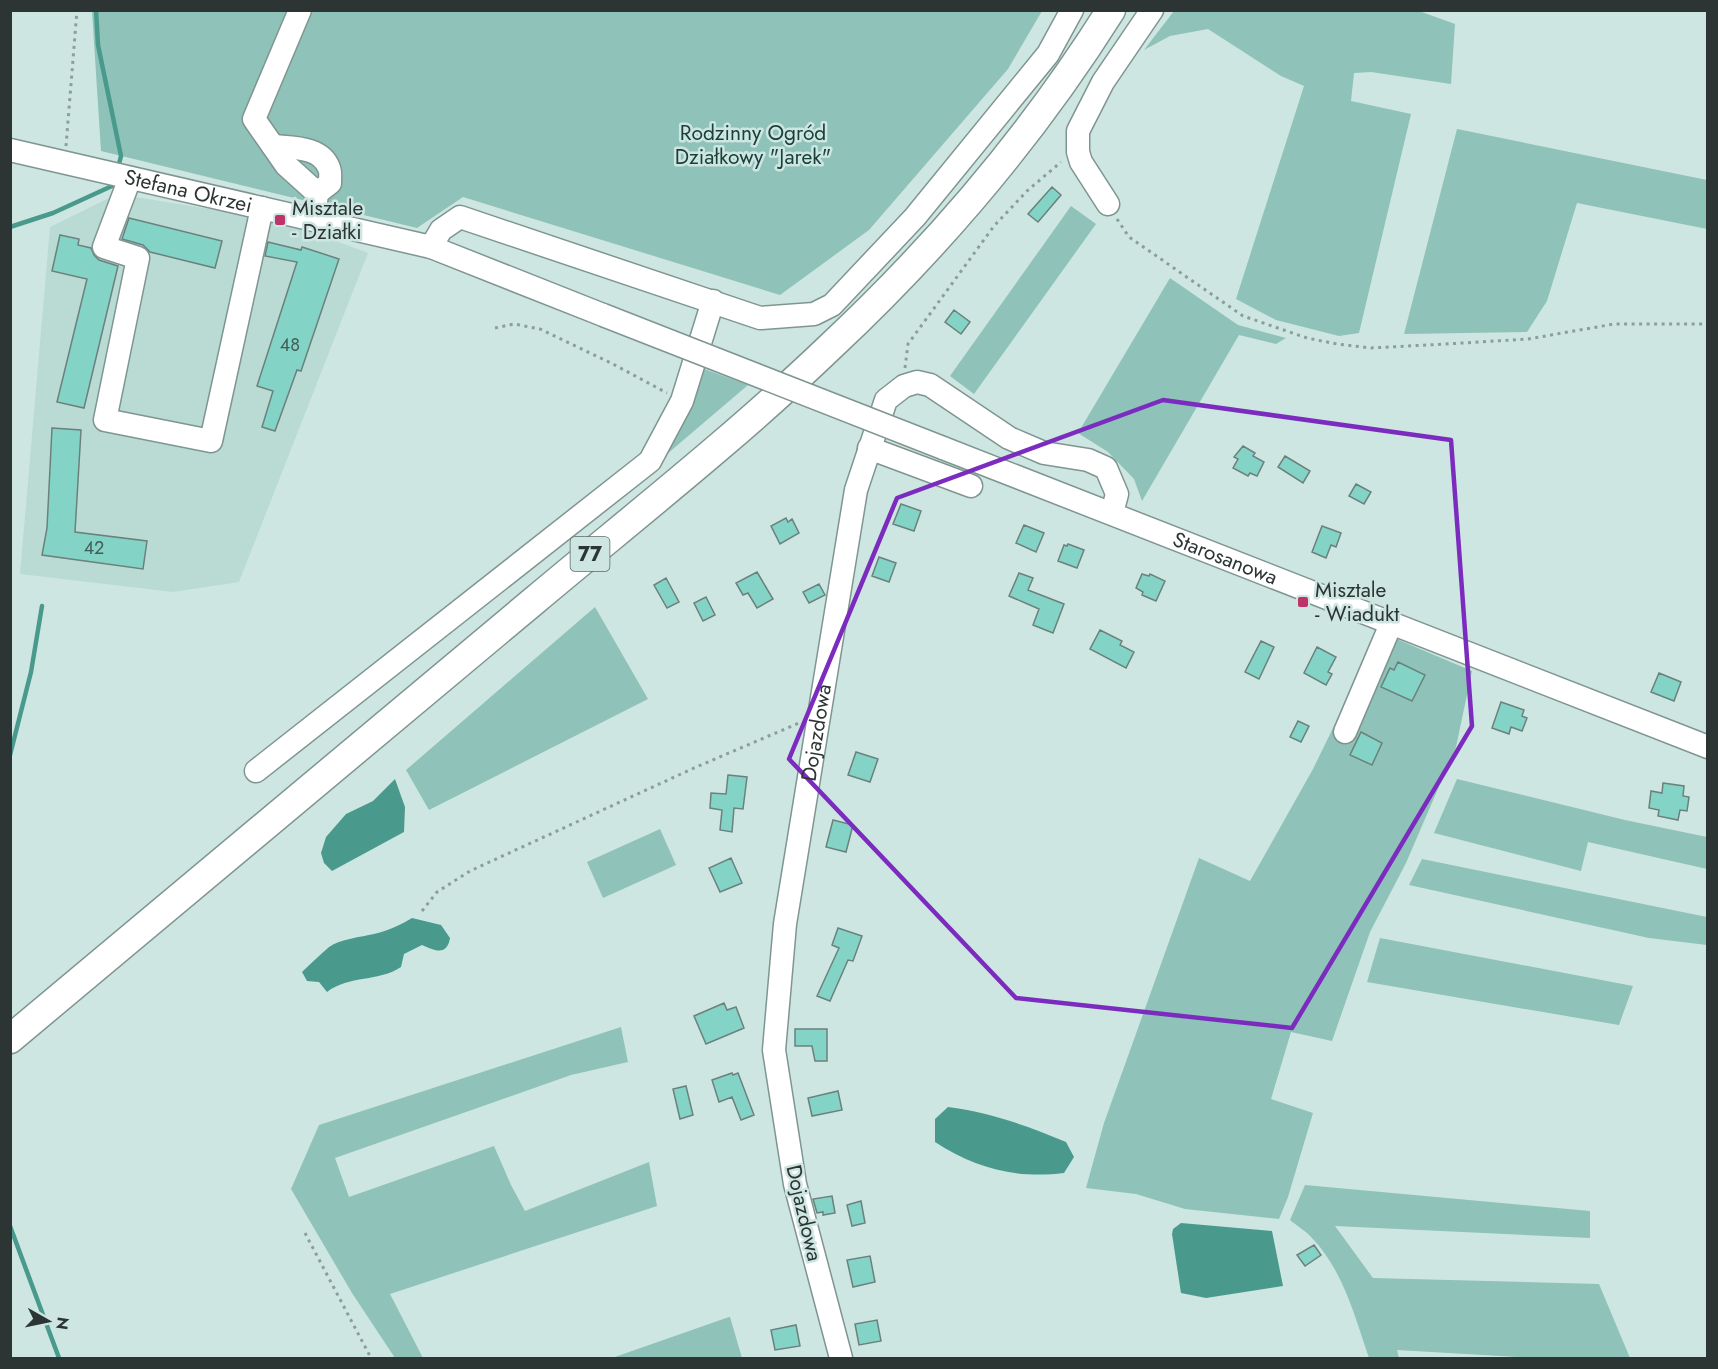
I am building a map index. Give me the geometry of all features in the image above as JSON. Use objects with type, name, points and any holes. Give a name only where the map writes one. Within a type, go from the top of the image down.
[{"type":"main road","name":"77","points":[[10,1039],[701,461],[830,348],[898,281],[951,223],[1043,108],[1111,10]]},
{"type":"street","points":[[300,10],[254,119],[286,165],[317,193],[314,220]]},
{"type":"street","points":[[431,248],[441,230],[460,217],[760,318],[814,314],[832,305],[915,217],[1048,54],[1072,10]]},
{"type":"street","points":[[1108,204],[1081,162],[1078,152],[1078,131],[1103,82],[1152,10]]},
{"type":"street","name":"Stefana Okrzei","points":[[10,150],[431,248],[943,448]]},
{"type":"street","points":[[121,176],[104,247],[138,258],[105,420],[211,441],[262,208]]},
{"type":"street","points":[[256,771],[650,461],[682,401],[713,301]]},
{"type":"street","points":[[904,386],[917,382],[930,385],[1009,438],[1044,453],[1088,460],[1106,468],[1117,494],[1112,513]]},
{"type":"street","name":"Dojazdowa","points":[[841,1359],[795,1184],[774,1050],[785,924],[856,490],[886,400],[904,386]]},
{"type":"street","points":[[869,448],[971,486]]},
{"type":"street","name":"Starosanowa","points":[[943,448],[1707,747]]},
{"type":"street","points":[[1345,732],[1391,624]]},
{"type":"path","points":[[64,163],[77,10]]},
{"type":"path","points":[[904,386],[908,344],[988,236],[1027,191],[1055,166],[1078,152]]},
{"type":"path","points":[[1108,204],[1129,237],[1243,316],[1307,338],[1336,344],[1382,348],[1528,339],[1614,324],[1707,324]]},
{"type":"path","points":[[495,328],[514,324],[540,329],[682,401]]},
{"type":"path","points":[[422,911],[437,892],[470,871],[694,768],[794,725],[818,719]]},
{"type":"path","points":[[305,1233],[371,1359]]},
{"type":"highlighted area","points":[[1163,400],[1451,440],[1472,726],[1292,1028],[1016,998],[789,759],[897,498]]},
{"type":"shaded area","points":[[117,194],[283,221],[368,253],[239,582],[173,592],[20,574],[50,227]]},
{"type":"shaded area","points":[[395,779],[405,807],[404,832],[332,871],[324,863],[321,853],[326,837],[346,814],[373,801]]},
{"type":"shaded area","points":[[412,918],[441,925],[450,938],[446,948],[440,951],[422,945],[404,954],[401,967],[392,972],[345,983],[327,992],[319,982],[307,981],[302,972],[334,944],[384,931]]},
{"type":"shaded area","points":[[948,1107],[993,1116],[1052,1136],[1066,1142],[1074,1157],[1064,1173],[1046,1174],[996,1170],[965,1159],[935,1142],[935,1119]]},
{"type":"shaded area","points":[[1181,1223],[1272,1231],[1283,1286],[1206,1298],[1181,1293],[1172,1234],[1173,1229]]},
{"type":"green space","name":"Rodzinny Ogród Działkowy \"Jarek\"","points":[[92,11],[1042,11],[1008,69],[869,230],[780,295],[463,197],[417,228],[101,151]]},
{"type":"green space","points":[[1174,11],[1419,11],[1455,24],[1451,84],[1371,72],[1354,73],[1351,101],[1411,114],[1359,333],[1339,336],[1276,320],[1236,299],[1304,86],[1281,76],[1208,29],[1170,36],[1144,50]]},
{"type":"green space","points":[[1457,129],[1707,180],[1707,229],[1577,203],[1547,301],[1527,332],[1404,334]]},
{"type":"green space","points":[[1071,206],[1096,224],[974,394],[950,376]]},
{"type":"green space","points":[[1170,278],[1238,325],[1286,338],[1276,344],[1239,335],[1142,501],[1134,479],[1108,452],[1078,433]]},
{"type":"green space","points":[[696,366],[748,385],[653,466]]},
{"type":"green space","points":[[595,607],[648,699],[429,810],[406,770]]},
{"type":"green space","points":[[1380,632],[1472,671],[1456,747],[1406,863],[1370,932],[1332,1041],[1291,1032],[1271,1099],[1313,1113],[1288,1197],[1279,1219],[1185,1209],[1136,1194],[1086,1188],[1104,1123],[1199,858],[1250,881],[1313,769]]},
{"type":"green space","points":[[1457,779],[1625,820],[1707,837],[1707,869],[1588,842],[1581,871],[1434,833]]},
{"type":"green space","points":[[660,829],[676,865],[603,898],[587,862]]},
{"type":"green space","points":[[1422,859],[1707,917],[1707,945],[1649,938],[1409,885]]},
{"type":"green space","points":[[1380,938],[1633,986],[1619,1025],[1367,982]]},
{"type":"green space","points":[[621,1027],[628,1062],[571,1075],[335,1158],[349,1197],[494,1146],[525,1211],[649,1162],[657,1206],[390,1294],[423,1358],[395,1358],[352,1293],[291,1189],[319,1125]]},
{"type":"green space","points":[[1305,1185],[1590,1211],[1590,1238],[1335,1226],[1373,1278],[1599,1284],[1630,1358],[1536,1358],[1397,1350],[1399,1358],[1369,1358],[1353,1310],[1332,1264],[1310,1235],[1290,1220]]},
{"type":"green space","points":[[729,1317],[742,1358],[612,1358]]},
{"type":"building","points":[[1052,187],[1061,195],[1038,222],[1028,214]]},
{"type":"building","points":[[129,218],[222,241],[215,268],[150,252],[143,245],[122,239]]},
{"type":"building","points":[[60,235],[79,239],[78,245],[91,248],[99,260],[118,266],[84,408],[57,402],[87,279],[52,271]]},
{"type":"building","points":[[268,242],[301,250],[302,247],[339,259],[301,371],[297,370],[275,431],[262,427],[273,391],[257,386],[297,262],[265,256]]},
{"type":"building","points":[[954,310],[970,322],[961,334],[945,322]]},
{"type":"building","points":[[52,428],[81,430],[75,532],[147,541],[143,569],[42,555],[47,528]]},
{"type":"building","points":[[1243,446],[1255,453],[1253,456],[1264,462],[1257,476],[1250,473],[1248,476],[1233,468],[1238,459],[1234,457]]},
{"type":"building","points":[[1285,456],[1310,471],[1303,483],[1278,467]]},
{"type":"building","points":[[1356,484],[1371,492],[1364,504],[1349,496]]},
{"type":"building","points":[[901,504],[921,511],[914,531],[893,524]]},
{"type":"building","points":[[786,518],[788,522],[792,519],[799,533],[780,544],[771,526]]},
{"type":"building","points":[[1024,525],[1044,533],[1036,552],[1016,543]]},
{"type":"building","points":[[1322,526],[1341,533],[1336,547],[1331,545],[1326,558],[1312,552]]},
{"type":"building","points":[[1068,544],[1084,550],[1077,568],[1058,561],[1064,545]]},
{"type":"building","points":[[879,557],[896,563],[889,582],[872,576]]},
{"type":"building","points":[[757,572],[773,599],[757,608],[748,593],[743,595],[736,583]]},
{"type":"building","points":[[1019,573],[1033,578],[1028,590],[1064,604],[1053,633],[1033,625],[1039,609],[1009,596]]},
{"type":"building","points":[[1142,574],[1149,576],[1150,574],[1165,581],[1156,601],[1142,595],[1143,592],[1136,588]]},
{"type":"building","points":[[666,578],[679,602],[667,608],[654,585]]},
{"type":"building","points":[[819,584],[825,595],[809,603],[803,592]]},
{"type":"building","points":[[706,597],[715,615],[703,621],[694,603]]},
{"type":"building","points":[[1100,630],[1122,641],[1120,645],[1134,652],[1126,668],[1090,649]]},
{"type":"building","points":[[1261,641],[1274,647],[1259,679],[1245,672]]},
{"type":"building","points":[[1317,647],[1336,657],[1328,672],[1332,674],[1326,685],[1304,673]]},
{"type":"building","points":[[1398,662],[1425,675],[1412,701],[1381,687],[1390,668],[1394,670]]},
{"type":"building","points":[[1659,673],[1681,682],[1674,701],[1651,692]]},
{"type":"building","points":[[1501,702],[1524,710],[1522,716],[1527,718],[1522,731],[1511,727],[1509,734],[1492,728]]},
{"type":"building","points":[[1298,721],[1309,726],[1301,742],[1290,737]]},
{"type":"building","points":[[1361,732],[1382,743],[1372,765],[1350,755]]},
{"type":"building","points":[[856,752],[878,759],[870,782],[848,775]]},
{"type":"building","points":[[728,775],[747,777],[743,809],[734,808],[732,832],[720,830],[722,810],[710,808],[711,793],[726,794]]},
{"type":"building","points":[[1663,783],[1684,786],[1683,796],[1689,797],[1687,811],[1680,810],[1678,820],[1658,816],[1659,810],[1649,808],[1651,791],[1662,793]]},
{"type":"building","points":[[833,820],[853,825],[846,852],[826,847]]},
{"type":"building","points":[[731,858],[742,883],[720,892],[709,868]]},
{"type":"building","points":[[838,928],[862,936],[853,961],[848,960],[830,1001],[817,996],[839,948],[832,945]]},
{"type":"building","points":[[724,1003],[727,1010],[736,1007],[744,1028],[706,1044],[694,1016]]},
{"type":"building","points":[[795,1029],[827,1029],[827,1061],[815,1061],[812,1046],[795,1046]]},
{"type":"building","points":[[732,1073],[733,1075],[738,1073],[754,1115],[741,1120],[732,1097],[719,1102],[712,1080]]},
{"type":"building","points":[[686,1086],[693,1115],[680,1119],[673,1089]]},
{"type":"building","points":[[838,1091],[842,1110],[812,1116],[808,1098]]},
{"type":"building","points":[[832,1196],[835,1213],[823,1215],[823,1212],[817,1213],[813,1199]]},
{"type":"building","points":[[861,1201],[865,1223],[852,1226],[847,1205]]},
{"type":"building","points":[[1314,1245],[1321,1255],[1305,1266],[1297,1255]]},
{"type":"building","points":[[870,1256],[875,1282],[853,1287],[847,1260]]},
{"type":"building","points":[[877,1320],[881,1341],[859,1345],[855,1324]]},
{"type":"building","points":[[796,1325],[800,1346],[775,1350],[771,1330]]},
{"type":"waterway","points":[[96,10],[98,45],[121,156],[118,168]]},
{"type":"waterway","points":[[10,227],[53,213],[112,186],[115,179]]},
{"type":"waterway","points":[[10,755],[31,672],[42,606]]},
{"type":"waterway","points":[[10,1226],[59,1358]]},
{"type":"place","name":"Misztale - Działki","points":[[280,220]]},
{"type":"place","name":"Misztale - Wiadukt","points":[[1303,602]]}]
